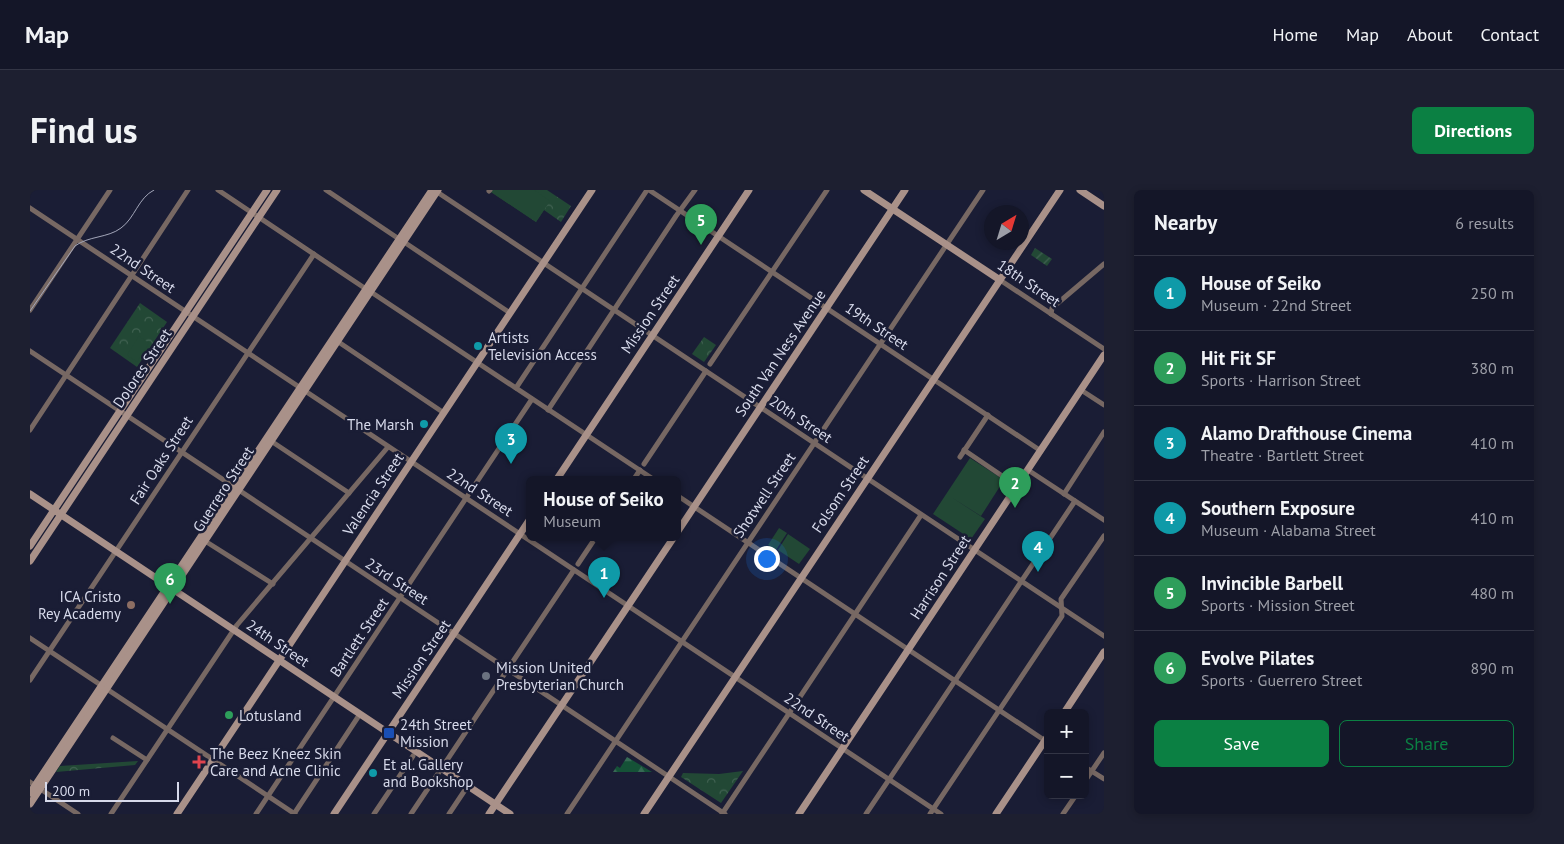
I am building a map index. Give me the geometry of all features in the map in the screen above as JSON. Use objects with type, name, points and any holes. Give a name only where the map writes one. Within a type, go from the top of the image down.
[{"type":"main road","name":"Dolores Street","points":[[30,546],[267,190]]},
{"type":"main road","name":"Dolores Street","points":[[30,561],[277,190]]},
{"type":"main road","name":"Valencia Street","points":[[177,814],[592,190]]},
{"type":"main road","name":"Mission Street","points":[[559,476],[749,190]]},
{"type":"main road","name":"18th Street","points":[[864,190],[1000,280]]},
{"type":"main road","name":"South Van Ness Avenue","points":[[681,526],[905,190]]},
{"type":"main road","name":"Folsom Street","points":[[644,814],[1060,190]]},
{"type":"main road","points":[[1080,190],[1104,206]]},
{"type":"main road","name":"Guerrero Street","points":[[30,793],[104,687],[435,191]]},
{"type":"main road","points":[[219,262],[226,267]]},
{"type":"main road","name":"Guerrero Street","points":[[170,588],[206,541],[236,489],[272,440],[302,390],[337,341],[369,290]]},
{"type":"main road","name":"Harrison Street","points":[[800,814],[1104,356]]},
{"type":"main road","name":"24th Street","points":[[30,494],[510,814]]},
{"type":"main road","name":"Mission Street","points":[[334,814],[526,525]]},
{"type":"main road","points":[[489,814],[671,541]]},
{"type":"main road","points":[[1067,709],[1104,652]]},
{"type":"main road","points":[[996,814],[1044,744]]},
{"type":"main road","name":"Guerrero Street","points":[[30,804],[35,785]]},
{"type":"street","points":[[30,310],[110,190]]},
{"type":"street","points":[[30,430],[188,190]]},
{"type":"street","points":[[218,190],[649,476]]},
{"type":"street","points":[[326,190],[510,313]]},
{"type":"street","points":[[516,388],[648,190]]},
{"type":"street","name":"19th Street","points":[[648,190],[1041,450]]},
{"type":"street","points":[[548,410],[695,190]]},
{"type":"street","points":[[710,364],[827,190]]},
{"type":"street","name":"Shotwell Street","points":[[567,814],[983,190]]},
{"type":"street","name":"20th Street","points":[[435,191],[1104,636]]},
{"type":"street","name":"22nd Street","points":[[30,208],[526,538]]},
{"type":"street","name":"Fair Oaks Street","points":[[30,680],[314,254]]},
{"type":"street","points":[[1051,314],[1052,308],[1104,264]]},
{"type":"street","name":"18th Street","points":[[1000,280],[1104,349]]},
{"type":"street","points":[[337,341],[444,413]]},
{"type":"street","name":"23rd Street","points":[[30,351],[723,813]]},
{"type":"street","points":[[644,464],[706,371]]},
{"type":"street","points":[[1081,390],[1104,405]]},
{"type":"street","name":"Bartlett Street","points":[[256,814],[532,399]]},
{"type":"street","points":[[960,457],[988,415]]},
{"type":"street","points":[[1064,494],[1104,432]]},
{"type":"street","points":[[272,440],[349,493]]},
{"type":"street","points":[[111,814],[233,630],[388,447]]},
{"type":"street","points":[[964,450],[1017,486]]},
{"type":"street","points":[[636,476],[640,470]]},
{"type":"street","points":[[1028,470],[1104,520]]},
{"type":"street","points":[[681,498],[1044,738]]},
{"type":"street","points":[[866,814],[1074,501]]},
{"type":"street","points":[[723,813],[921,515]]},
{"type":"street","points":[[932,811],[1062,616],[1061,599],[1104,536]]},
{"type":"street","points":[[206,541],[273,584]]},
{"type":"street","name":"22nd Street","points":[[530,541],[843,749],[932,811],[941,814]]},
{"type":"street","points":[[578,564],[593,541]]},
{"type":"street","points":[[411,814],[574,570]]},
{"type":"street","points":[[30,638],[294,814],[360,714]]},
{"type":"street","points":[[113,738],[147,760]]},
{"type":"street","points":[[1089,775],[1104,753]]},
{"type":"street","points":[[374,814],[413,756]]},
{"type":"street","points":[[1089,769],[1104,779]]},
{"type":"street","points":[[35,785],[78,814]]},
{"type":"street","points":[[449,814],[465,790]]},
{"type":"street","points":[[1064,814],[1073,799]]},
{"type":"green space","points":[[493,190],[547,190],[571,206],[561,222],[544,210],[536,222],[491,192]]},
{"type":"green space","points":[[493,190],[534,190],[550,201],[536,222],[491,192]]},
{"type":"green space","points":[[1035,248],[1052,259],[1047,266],[1031,255]]},
{"type":"green space","points":[[140,303],[167,322],[137,367],[110,348]]},
{"type":"green space","points":[[139,336],[149,343],[137,362],[127,355]]},
{"type":"green space","points":[[704,337],[716,345],[704,362],[692,354]]},
{"type":"green space","points":[[970,458],[1004,480],[981,516],[951,497],[985,519],[971,539],[933,514]]},
{"type":"green space","points":[[779,528],[787,533],[776,550],[768,545]]},
{"type":"green space","points":[[788,534],[810,549],[799,564],[778,550]]},
{"type":"green space","points":[[627,757],[652,772],[613,772],[617,766],[620,768]]},
{"type":"green space","points":[[138,761],[135,765],[56,772],[60,766]]},
{"type":"green space","points":[[743,771],[721,803],[681,777],[683,773],[719,774]]},
{"type":"tram line","points":[[30,311],[75,246],[86,240],[110,234],[121,228],[130,219],[144,198],[154,190]]},
{"type":"place","name":"Invincible Barbell","points":[[701,245]]},
{"type":"place","name":"Artists Television Access","points":[[478,346]]},
{"type":"place","name":"The Marsh","points":[[424,424]]},
{"type":"place","name":"Alamo Drafthouse Cinema","points":[[511,464]]},
{"type":"place","name":"Hit Fit SF","points":[[1015,508]]},
{"type":"place","name":"Southern Exposure","points":[[1038,572]]},
{"type":"place","name":"House of Seiko","points":[[604,598]]},
{"type":"place","name":"Evolve Pilates","points":[[170,604]]},
{"type":"place","name":"ICA Cristo Rey Academy","points":[[131,605]]},
{"type":"place","name":"Mission United Presbyterian Church","points":[[486,676]]},
{"type":"place","name":"Lotusland","points":[[229,715]]},
{"type":"place","name":"24th Street Mission","points":[[389,733]]},
{"type":"place","name":"The Beez Kneez Skin Care and Acne Clinic","points":[[199,762]]},
{"type":"place","name":"Et al. Gallery and Bookshop","points":[[373,773]]}]
